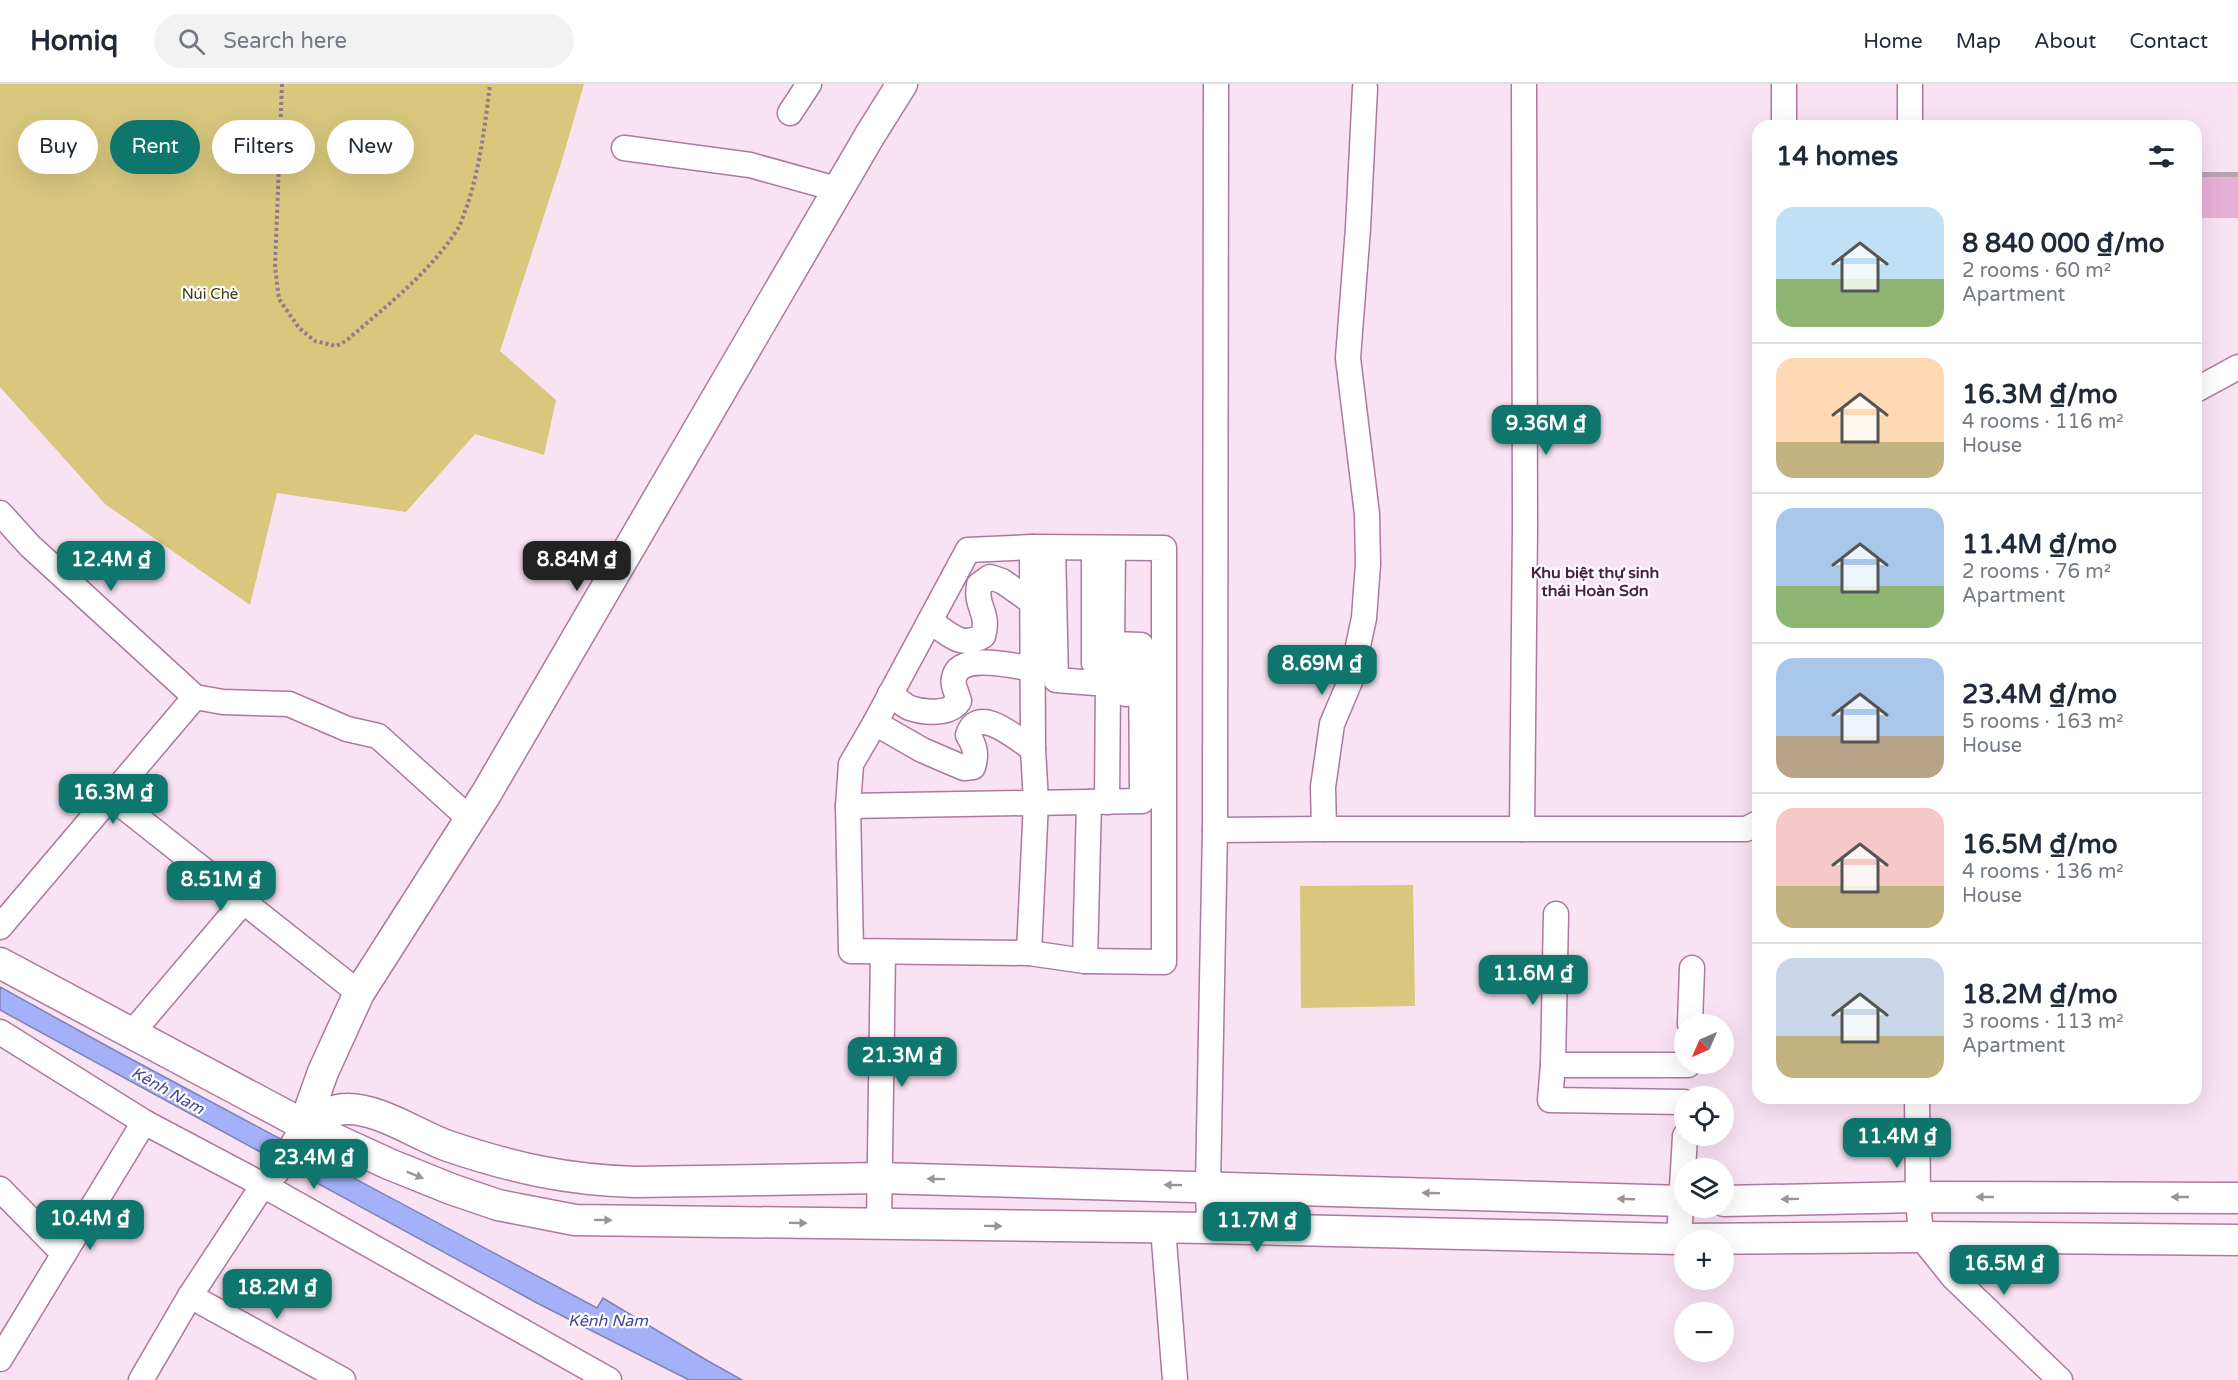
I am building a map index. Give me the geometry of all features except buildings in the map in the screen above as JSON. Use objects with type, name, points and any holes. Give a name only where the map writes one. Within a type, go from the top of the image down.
[{"type":"main road","points":[[304,1125],[323,1072],[359,993],[471,820],[902,84]]},
{"type":"main road","points":[[0,963],[304,1125],[451,1189],[498,1205],[575,1220],[1209,1228],[1674,1239]]},
{"type":"main road","points":[[304,1125],[336,1110],[360,1110],[446,1145],[508,1165],[537,1172],[600,1181],[880,1178],[1674,1201]]},
{"type":"main road","points":[[1734,1201],[1918,1197],[2238,1198]]},
{"type":"main road","points":[[1734,1239],[2238,1240]]},
{"type":"street","points":[[790,113],[809,84]]},
{"type":"street","points":[[1209,1228],[1215,830],[1216,84]]},
{"type":"street","points":[[1522,829],[1525,527],[1524,84]]},
{"type":"street","points":[[1784,84],[1784,120]]},
{"type":"street","points":[[1910,84],[1910,120]]},
{"type":"street","points":[[1324,829],[1323,787],[1332,724],[1354,669],[1364,618],[1368,564],[1368,514],[1348,358],[1358,228],[1361,85]]},
{"type":"street","points":[[624,148],[750,165],[840,190]]},
{"type":"street","points":[[2202,387],[2238,367]]},
{"type":"street","points":[[0,513],[30,546],[195,697],[223,702],[288,704],[347,729],[378,736],[471,820]]},
{"type":"street","points":[[1029,953],[1036,802],[1033,749],[1032,602],[1043,548]]},
{"type":"street","points":[[1043,548],[1056,680],[1108,684],[1107,802],[1085,961]]},
{"type":"street","points":[[848,806],[1142,801],[1141,645],[1112,644],[1104,548]]},
{"type":"street","points":[[1104,548],[1164,548],[1164,962],[1085,961],[1029,953],[851,951],[848,806],[851,764],[968,550],[1104,548]]},
{"type":"street","points":[[930,621],[961,642],[973,642],[984,636],[987,623],[977,596],[979,585],[990,577],[1002,581],[1032,602]]},
{"type":"street","points":[[890,694],[909,708],[946,711],[955,707],[959,701],[954,678],[957,669],[965,664],[996,663],[1033,669]]},
{"type":"street","points":[[0,927],[195,697]]},
{"type":"street","points":[[875,723],[922,750],[964,768],[973,767],[976,756],[974,744],[968,735],[970,727],[982,720],[997,726],[1033,749]]},
{"type":"street","points":[[110,796],[359,993]]},
{"type":"street","points":[[1215,830],[1746,829],[1752,826]]},
{"type":"street","points":[[130,1034],[243,902]]},
{"type":"street","points":[[1556,914],[1550,1100],[1674,1102]]},
{"type":"street","points":[[879,1224],[883,952]]},
{"type":"street","points":[[1690,1014],[1692,968]]},
{"type":"street","points":[[0,1032],[144,1122],[270,1179],[609,1380]]},
{"type":"street","points":[[1552,1065],[1674,1064]]},
{"type":"street","points":[[1917,1104],[1918,1197],[1922,1238],[1953,1277],[2060,1380]]},
{"type":"street","points":[[0,1359],[144,1122]]},
{"type":"street","points":[[141,1380],[190,1296],[304,1125]]},
{"type":"street","points":[[0,1189],[64,1254]]},
{"type":"street","points":[[1163,1228],[1175,1380]]},
{"type":"street","points":[[190,1296],[343,1380]]},
{"type":"path","points":[[282,84],[275,267],[279,298],[299,328],[315,341],[336,346],[346,341],[410,286],[434,260],[460,225],[473,187],[490,84]]},
{"type":"green space","name":"Núi Chè","points":[[0,84],[584,84],[563,157],[500,351],[556,400],[544,455],[475,434],[406,512],[277,493],[250,605],[105,504],[0,387]]},
{"type":"green space","points":[[1413,885],[1415,1006],[1301,1008],[1300,886]]},
{"type":"water","name":"Kênh Nam","points":[[0,987],[597,1308],[603,1298],[742,1380],[689,1380],[537,1303],[0,1010]]},
{"type":"district","name":"Khu biệt thự sinh thái Hoàn Sơn","points":[[1595,581]]}]
